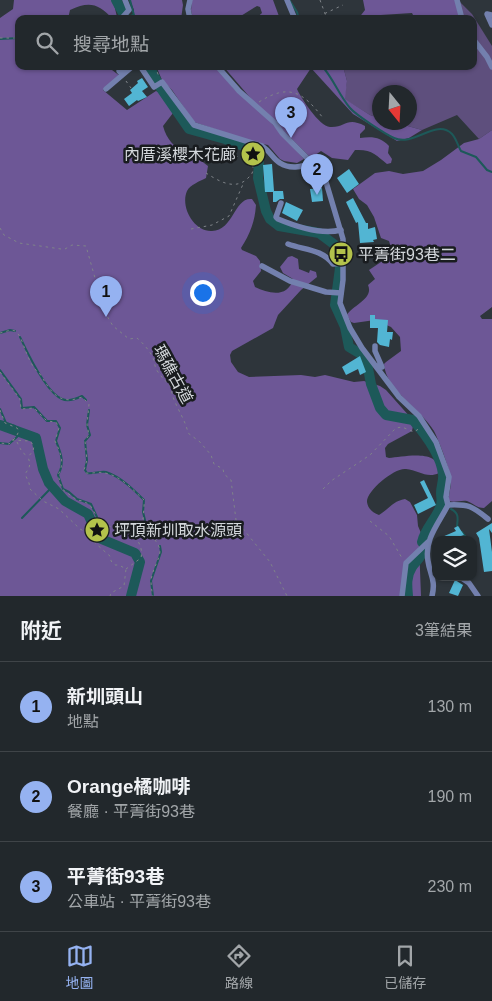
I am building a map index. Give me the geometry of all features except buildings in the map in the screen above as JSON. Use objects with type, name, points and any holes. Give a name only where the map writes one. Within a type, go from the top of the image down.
[{"type":"street","points":[[124,15],[129,10],[125,0]]},
{"type":"street","points":[[189,15],[188,9],[190,0]]},
{"type":"street","points":[[287,0],[293,15]]},
{"type":"street","points":[[457,0],[461,15]]},
{"type":"street","points":[[492,15],[487,14],[492,25]]},
{"type":"street","points":[[477,44],[492,67]]},
{"type":"street","points":[[106,89],[129,70]]},
{"type":"street","points":[[143,70],[154,87],[159,84],[194,126],[262,146],[279,163],[296,167],[304,166],[310,162]]},
{"type":"street","points":[[221,70],[239,91],[267,115],[326,182],[342,230],[344,263],[337,292],[350,328],[362,348],[399,397],[419,416],[436,442],[449,477],[446,497],[448,505],[428,542],[406,563],[402,596]]},
{"type":"street","points":[[281,203],[276,217],[278,219],[293,225],[323,232],[330,233],[342,230]]},
{"type":"street","points":[[289,246],[318,252],[333,264],[344,263]]},
{"type":"street","points":[[262,266],[290,280],[326,292],[337,292]]},
{"type":"street","points":[[375,346],[375,351],[382,367],[377,366]]},
{"type":"street","points":[[448,505],[465,504],[477,510],[488,519]]},
{"type":"street","points":[[428,542],[427,559],[432,570]]},
{"type":"street","points":[[432,596],[435,581]]},
{"type":"street","points":[[466,581],[478,596]]},
{"type":"path","points":[[320,0],[325,13]]},
{"type":"path","points":[[321,15],[343,5]]},
{"type":"path","points":[[0,38],[15,38]]},
{"type":"path","points":[[156,70],[159,84]]},
{"type":"path","points":[[122,76],[131,88]]},
{"type":"path","points":[[254,104],[270,95],[290,92],[305,97],[323,118]]},
{"type":"path","points":[[191,229],[212,225],[229,216],[244,182],[252,175],[250,153],[229,159]]},
{"type":"path","points":[[206,172],[220,182],[234,184],[244,182]]},
{"type":"path","name":"瑪礁古道","points":[[0,228],[4,235],[19,243],[66,249],[72,245],[86,246],[95,278],[101,285],[105,297],[107,316],[113,326],[129,339],[137,338],[143,343],[155,362],[154,366],[158,373],[171,387],[172,394],[186,423],[188,433],[200,442],[214,464],[223,469],[224,474],[231,480],[236,520],[270,562],[288,596]]},
{"type":"path","points":[[0,333],[10,330],[20,337],[34,368],[40,374],[44,383],[62,400],[73,400],[82,397],[89,404],[87,425],[89,435],[85,441],[86,460],[84,470],[86,473],[93,474],[104,472],[118,478],[144,500],[145,505],[142,512],[146,528],[159,546],[160,552],[151,581],[152,596]]},
{"type":"path","points":[[0,372],[20,399],[21,409],[34,408],[47,421],[56,422],[59,428],[55,441],[61,453],[62,462],[62,468],[58,475],[62,489],[77,500],[90,505],[97,517],[97,529]]},
{"type":"path","points":[[0,410],[5,423],[14,426],[19,431],[14,441]]},
{"type":"path","points":[[323,489],[331,481],[370,455],[396,428],[402,427],[414,432],[418,429]]},
{"type":"path","points":[[14,441],[22,452],[28,456],[31,464],[25,474],[30,489],[43,501],[59,509],[80,529],[91,535],[94,542],[111,557],[111,561],[115,565],[126,569]]},
{"type":"path","points":[[0,442],[8,444],[14,441],[30,441],[34,446],[28,456]]},
{"type":"path","points":[[91,535],[102,524],[121,530],[132,530],[144,518]]},
{"type":"path","points":[[370,522],[389,536],[406,563]]},
{"type":"path","points":[[110,596],[111,593],[124,586],[126,569],[141,558],[140,542],[132,534],[132,530]]},
{"type":"shaded area","points":[[14,0],[113,0],[117,15],[109,15],[93,5],[83,5],[70,10],[69,15],[15,15],[15,70],[112,70],[120,76],[103,90],[127,110],[156,91],[162,94],[173,113],[163,126],[171,142],[182,151],[208,166],[206,178],[190,187],[185,197],[187,211],[194,223],[205,230],[219,229],[230,220],[241,203],[252,199],[256,205],[253,222],[241,248],[256,256],[260,261],[261,271],[253,281],[255,287],[272,293],[282,292],[287,289],[293,279],[283,273],[280,267],[288,257],[292,256],[298,259],[299,269],[309,273],[310,270],[316,272],[317,277],[301,290],[278,315],[273,328],[232,351],[230,355],[231,362],[238,372],[249,377],[301,375],[315,377],[325,375],[354,382],[364,381],[386,390],[411,418],[412,431],[388,444],[385,448],[386,457],[428,457],[438,465],[439,473],[426,475],[401,469],[376,486],[368,497],[367,502],[368,507],[379,515],[397,502],[405,499],[410,502],[417,515],[421,533],[419,544],[421,596],[0,596],[0,18],[13,9]]},
{"type":"shaded area","points":[[130,0],[182,0],[183,5],[182,15],[134,15]]},
{"type":"shaded area","points":[[192,0],[273,0],[279,15],[260,15],[262,13],[260,7],[257,6],[242,15],[192,15]]},
{"type":"shaded area","points":[[363,0],[456,0],[460,15],[413,15],[412,13],[361,15],[365,10]]},
{"type":"shaded area","points":[[459,1],[472,14],[461,15]]},
{"type":"shaded area","points":[[477,22],[492,46],[492,130],[479,139],[457,115],[422,130],[417,129],[417,85],[372,85],[372,116],[344,99],[347,81],[344,70],[477,70]]},
{"type":"shaded area","points":[[158,70],[218,70],[234,89],[267,118],[304,159],[297,163],[284,161],[268,145],[253,142],[194,122],[172,90],[162,80]]},
{"type":"shaded area","points":[[226,70],[310,70],[297,89],[306,105],[316,117],[330,127],[350,122],[365,126],[365,129],[360,134],[360,138],[372,137],[383,141],[389,146],[388,153],[392,159],[391,163],[387,164],[366,150],[355,150],[348,160],[332,158],[321,151],[311,158],[253,101]]},
{"type":"shaded area","points":[[313,70],[344,70],[347,81],[345,99],[372,116],[372,126],[353,114]]},
{"type":"shaded area","points":[[379,130],[422,130],[409,138],[397,141]]},
{"type":"shaded area","points":[[492,130],[492,307],[480,316],[482,319],[492,319],[492,501],[484,508],[481,508],[467,501],[449,501],[451,485],[449,471],[434,431],[397,391],[386,374],[384,364],[401,351],[400,337],[391,327],[375,320],[354,323],[351,322],[347,315],[368,294],[368,285],[375,279],[369,270],[393,254],[389,241],[381,238],[374,217],[367,205],[359,199],[353,189],[375,173],[389,171],[403,174],[423,171],[464,143],[479,139]]},
{"type":"waterway","points":[[116,0],[124,15]]},
{"type":"waterway","points":[[130,0],[134,15]]},
{"type":"waterway","points":[[290,1],[298,15]]},
{"type":"waterway","points":[[0,39],[15,38]]},
{"type":"waterway","points":[[151,70],[160,87],[189,129],[225,139],[255,152],[259,161],[258,178],[266,211],[270,219],[279,226],[319,233],[335,245],[339,255],[340,268],[335,305],[345,327],[349,347],[364,356],[371,384],[380,408],[386,415],[413,420],[432,445],[442,467],[441,504],[422,542]]},
{"type":"waterway","points":[[325,70],[350,108],[378,129],[394,138],[402,140],[439,129],[446,130],[452,134],[461,151],[476,157],[487,170],[492,172]]},
{"type":"waterway","points":[[0,333],[10,330],[15,331]]},
{"type":"waterway","points":[[20,337],[44,381],[56,395],[67,400],[82,396],[86,400]]},
{"type":"waterway","points":[[0,370],[21,399],[22,408],[34,407],[47,421],[56,421],[60,428],[56,441],[62,462],[58,475],[63,489],[77,499],[91,504],[97,517],[97,531]]},
{"type":"waterway","points":[[0,409],[6,423],[15,426],[19,431],[17,437],[9,444],[0,443]]},
{"type":"waterway","points":[[89,410],[87,425],[90,435],[85,441],[87,460],[85,470],[87,473],[106,472],[127,484],[144,500],[143,512],[145,520]]},
{"type":"waterway","points":[[0,425],[36,438],[43,469],[49,483],[65,501],[88,514],[99,538],[135,553],[140,562],[131,596]]},
{"type":"waterway","points":[[22,518],[52,487]]},
{"type":"waterway","points":[[451,509],[457,514],[457,526],[459,528]]},
{"type":"waterway","points":[[462,532],[465,536]]},
{"type":"waterway","points":[[153,596],[151,581],[161,552],[160,546]]},
{"type":"waterway","points":[[408,596],[408,577],[423,550]]},
{"type":"place","name":"平菁街93巷","points":[[291,138]]},
{"type":"place","name":"內厝溪櫻木花廊","points":[[253,154]]},
{"type":"place","name":"Orange橘咖啡","points":[[317,195]]},
{"type":"place","name":"平菁街93巷二","points":[[341,254]]},
{"type":"place","name":"新圳頭山","points":[[106,317]]},
{"type":"place","name":"坪頂新圳取水源頭","points":[[97,530]]}]
